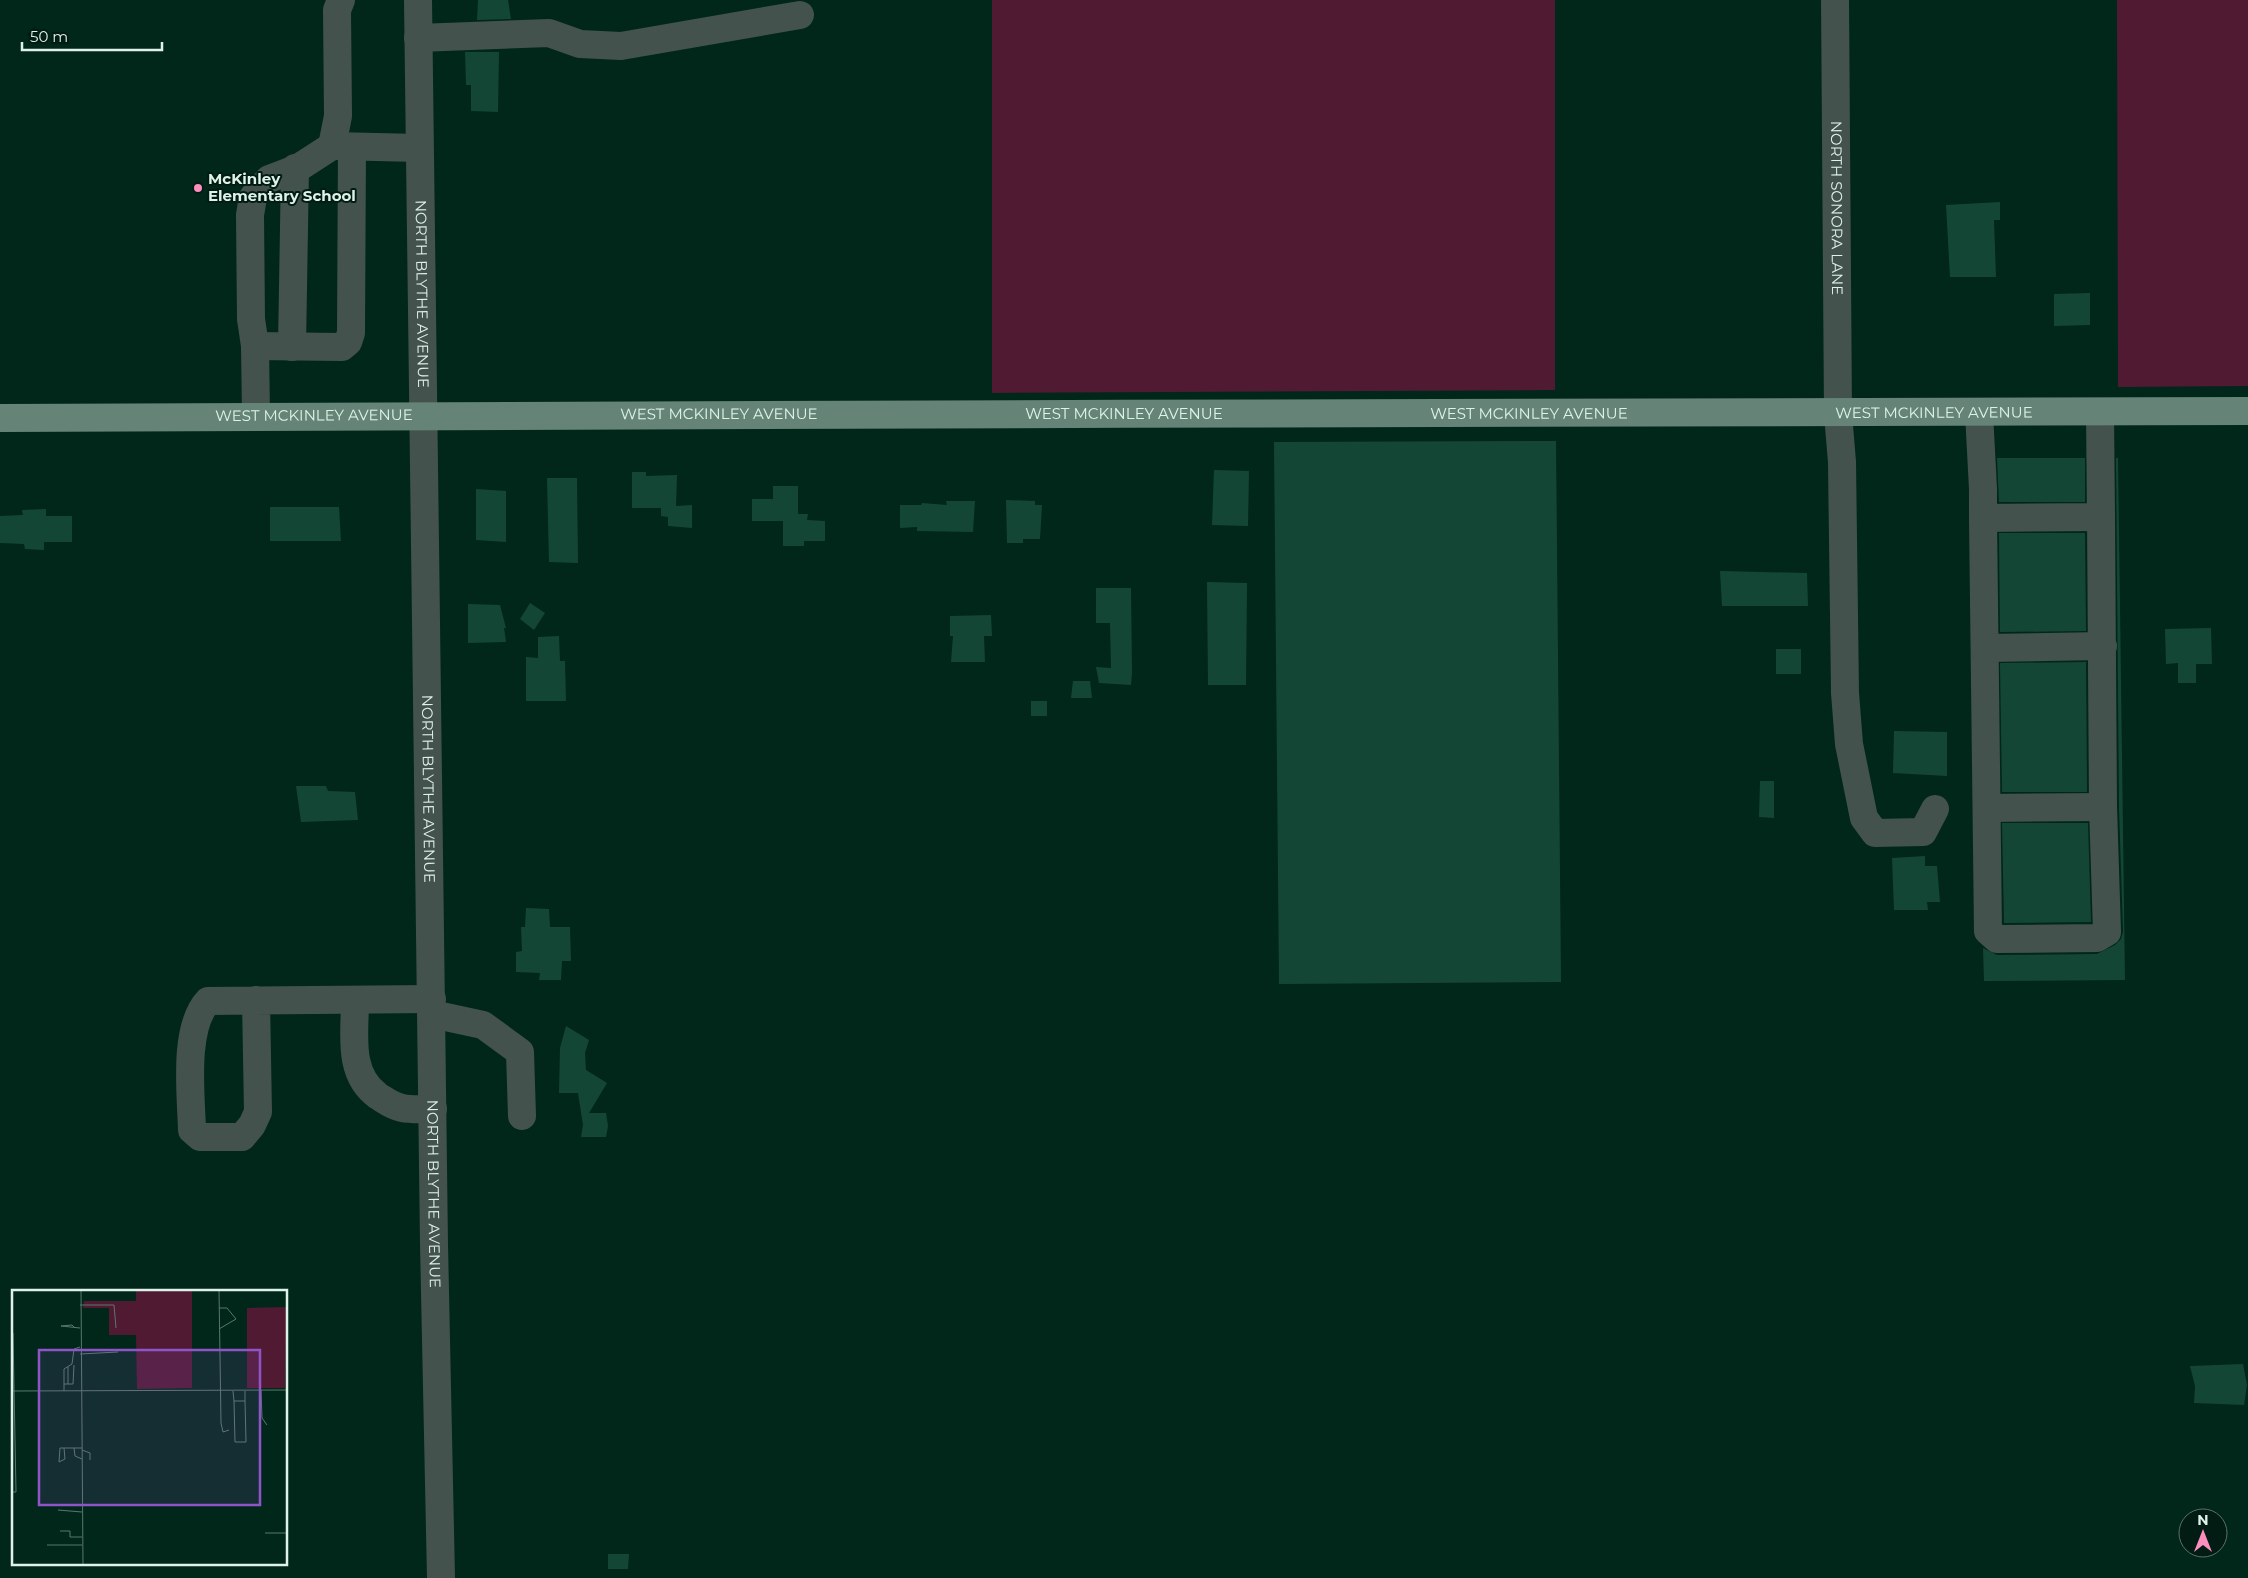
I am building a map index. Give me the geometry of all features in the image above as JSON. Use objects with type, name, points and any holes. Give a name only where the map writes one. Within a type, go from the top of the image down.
[{"type":"main road","name":"WEST MCKINLEY AVENUE","points":[[0,418],[425,414],[1838,414],[2248,411]]},
{"type":"street","points":[[256,346],[342,347],[348,342],[351,333],[342,146],[338,116],[337,10],[341,0]]},
{"type":"street","name":"NORTH BLYTHE AVENUE","points":[[418,0],[441,1578]]},
{"type":"street","name":"NORTH SONORA LANE","points":[[1835,0],[1838,414],[1842,462],[1845,693],[1849,744],[1857,792],[1864,818],[1875,833],[1923,832],[1935,810]]},
{"type":"street","points":[[418,38],[549,34],[580,44],[621,46],[800,15]]},
{"type":"street","points":[[256,415],[256,346],[252,319],[250,244],[250,215],[253,197],[269,179],[342,146],[419,148]]},
{"type":"street","points":[[292,347],[296,168]]},
{"type":"street","points":[[1979,413],[1983,490],[1988,931],[1997,938],[2098,938],[2107,932],[2100,412]]},
{"type":"street","points":[[1983,518],[2102,517]]},
{"type":"street","points":[[1985,648],[2103,646]]},
{"type":"street","points":[[1987,808],[2104,807]]},
{"type":"street","points":[[256,1000],[258,1112],[252,1125],[242,1137],[200,1137],[192,1130],[192,1041],[200,1009],[208,1001],[256,1000],[355,1000],[432,1007],[483,1025],[520,1052],[522,1116]]},
{"type":"street","points":[[355,1000],[355,1057],[357,1068],[372,1092],[391,1105],[403,1108],[433,1109]]},
{"type":"shaded area","points":[[992,0],[1555,0],[1555,390],[992,393]]},
{"type":"shaded area","points":[[2117,0],[2248,0],[2248,386],[2118,387]]},
{"type":"building","points":[[478,0],[508,0],[511,19],[477,20]]},
{"type":"building","points":[[465,52],[499,52],[498,112],[471,111],[471,85],[466,85]]},
{"type":"building","points":[[2000,202],[2000,220],[1994,220],[1996,277],[1950,277],[1946,205]]},
{"type":"building","points":[[2090,293],[2090,325],[2054,326],[2054,294]]},
{"type":"building","points":[[1556,441],[1561,982],[1279,984],[1274,442]]},
{"type":"building","points":[[1997,458],[2085,458],[2085,502],[1999,502]]},
{"type":"building","points":[[2116,458],[2118,458],[2125,980],[1984,981],[1983,948],[1997,955],[2097,954],[2115,945],[2121,939],[2123,932],[2119,807]]},
{"type":"building","points":[[1214,470],[1249,471],[1248,526],[1212,525]]},
{"type":"building","points":[[632,472],[646,472],[646,476],[677,475],[676,506],[692,505],[692,528],[668,526],[668,517],[661,516],[661,508],[632,508]]},
{"type":"building","points":[[547,478],[577,478],[578,563],[549,562]]},
{"type":"building","points":[[773,486],[798,486],[798,514],[808,514],[807,520],[825,521],[825,541],[804,541],[804,546],[783,546],[783,521],[752,521],[752,499],[773,499]]},
{"type":"building","points":[[476,489],[506,491],[506,542],[476,540]]},
{"type":"building","points":[[1006,500],[1035,501],[1035,505],[1042,505],[1040,539],[1023,539],[1023,543],[1007,543]]},
{"type":"building","points":[[946,501],[975,501],[973,532],[917,531],[917,527],[900,528],[900,505],[921,505],[922,503],[947,505]]},
{"type":"building","points":[[270,507],[339,507],[341,541],[270,541]]},
{"type":"building","points":[[46,509],[46,516],[72,516],[72,542],[44,542],[44,550],[25,549],[24,544],[0,543],[0,516],[23,515],[22,510]]},
{"type":"building","points":[[1999,533],[2085,533],[2086,631],[2000,632]]},
{"type":"building","points":[[1720,571],[1807,573],[1808,606],[1722,606]]},
{"type":"building","points":[[1207,582],[1247,583],[1246,685],[1208,685]]},
{"type":"building","points":[[1096,588],[1131,588],[1131,685],[1099,683],[1096,667],[1111,668],[1110,623],[1096,623]]},
{"type":"building","points":[[530,603],[545,613],[534,630],[520,619]]},
{"type":"building","points":[[468,604],[500,605],[506,628],[504,628],[506,642],[468,643]]},
{"type":"building","points":[[991,615],[992,636],[984,636],[985,662],[951,662],[953,636],[950,636],[950,616]]},
{"type":"building","points":[[2211,628],[2212,664],[2196,664],[2196,683],[2178,683],[2178,663],[2166,664],[2165,629]]},
{"type":"building","points":[[559,636],[560,661],[565,661],[566,701],[526,701],[526,657],[538,658],[538,637]]},
{"type":"building","points":[[1776,649],[1801,649],[1801,674],[1776,674]]},
{"type":"building","points":[[2086,662],[2087,792],[2002,792],[2000,663]]},
{"type":"building","points":[[1073,681],[1090,681],[1092,698],[1071,698]]},
{"type":"building","points":[[1031,701],[1047,701],[1047,716],[1031,716]]},
{"type":"building","points":[[1894,731],[1947,732],[1947,776],[1893,773]]},
{"type":"building","points":[[1760,781],[1774,781],[1774,818],[1759,817]]},
{"type":"building","points":[[296,786],[326,786],[328,791],[355,792],[358,820],[301,822]]},
{"type":"building","points":[[2002,823],[2088,823],[2091,922],[2004,923]]},
{"type":"building","points":[[1925,856],[1925,866],[1937,866],[1940,902],[1927,902],[1928,910],[1894,910],[1892,858]]},
{"type":"building","points":[[526,908],[549,909],[550,927],[570,927],[571,961],[562,961],[561,980],[539,980],[540,973],[516,972],[516,952],[522,951],[521,927],[525,927]]},
{"type":"building","points":[[566,1026],[589,1040],[585,1053],[586,1070],[607,1083],[589,1113],[606,1113],[608,1126],[606,1137],[581,1137],[583,1125],[578,1093],[559,1093],[560,1048]]},
{"type":"building","points":[[2243,1364],[2247,1385],[2244,1405],[2194,1403],[2195,1386],[2190,1366]]},
{"type":"building","points":[[608,1554],[629,1554],[628,1569],[608,1569]]},
{"type":"place","name":"McKinley Elementary School","points":[[198,188]]}]
